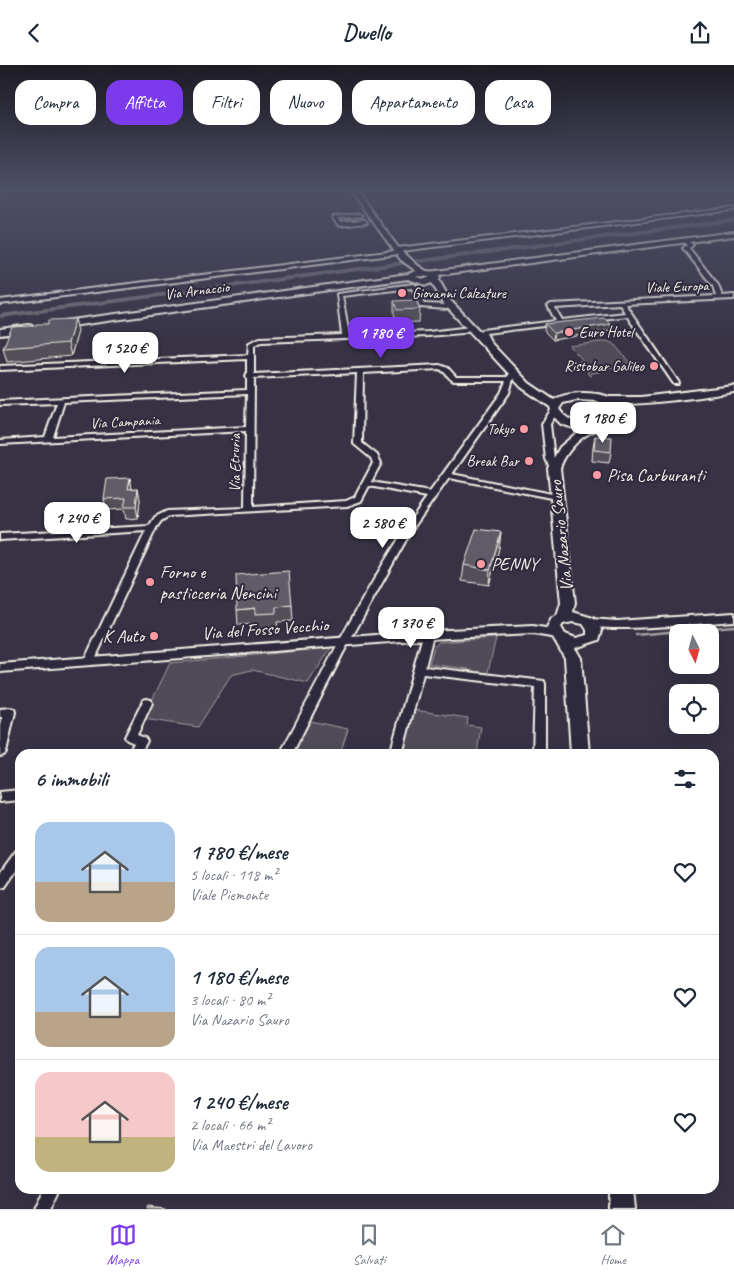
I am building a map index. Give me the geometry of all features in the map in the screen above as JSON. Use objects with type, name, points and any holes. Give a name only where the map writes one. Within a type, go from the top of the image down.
[{"type":"highway","points":[[607,401],[641,400],[734,390]]},
{"type":"highway","points":[[620,415],[629,408],[649,402],[734,390]]},
{"type":"main road","points":[[392,242],[405,258],[414,273]]},
{"type":"main road","points":[[430,277],[684,242]]},
{"type":"main road","name":"Via Arnaccio","points":[[0,332],[397,279],[414,273],[430,277]]},
{"type":"main road","points":[[430,277],[448,307],[489,344],[515,377],[554,409],[565,422]]},
{"type":"main road","points":[[430,277],[446,301],[478,338],[501,359]]},
{"type":"main road","points":[[515,377],[545,392],[607,401],[617,407],[620,415]]},
{"type":"main road","points":[[554,409],[559,401],[571,397]]},
{"type":"main road","name":"Via Nazario Sauro","points":[[561,452],[582,433],[592,428],[614,423],[620,415]]},
{"type":"main road","name":"Via Nazario Sauro","points":[[565,422],[592,428]]},
{"type":"main road","name":"Via Nazario Sauro","points":[[565,422],[569,433],[554,468],[571,624],[580,749]]},
{"type":"main road","name":"Via Nazario Sauro","points":[[571,624],[580,643],[573,658]]},
{"type":"main road","points":[[621,1194],[622,1209]]},
{"type":"street","points":[[0,302],[467,242]]},
{"type":"street","points":[[687,242],[686,248],[716,286],[720,298]]},
{"type":"street","points":[[346,337],[339,295],[411,286],[415,287],[422,306],[448,307]]},
{"type":"street","points":[[731,298],[734,305]]},
{"type":"street","name":"Viale Europa","points":[[560,322],[551,306],[731,298]]},
{"type":"street","name":"Viale Europa","points":[[620,302],[629,314]]},
{"type":"street","points":[[629,314],[676,383]]},
{"type":"street","name":"Viale Europa","points":[[489,344],[482,333],[501,329],[629,314]]},
{"type":"street","points":[[0,368],[250,357],[250,345],[256,341],[428,334],[462,331],[470,328]]},
{"type":"street","name":"Viale Europa","points":[[470,328],[501,329]]},
{"type":"street","points":[[428,334],[478,338]]},
{"type":"street","name":"Via Etruria","points":[[89,661],[158,519],[166,514],[249,510],[248,429],[250,357]]},
{"type":"street","points":[[250,376],[444,367],[454,379],[515,377]]},
{"type":"street","points":[[249,510],[351,502],[358,499],[377,463],[374,457],[358,444],[360,371]]},
{"type":"street","points":[[289,749],[407,531],[515,377]]},
{"type":"street","points":[[0,403],[249,392]]},
{"type":"street","points":[[48,439],[61,400]]},
{"type":"street","name":"Via Nazario Sauro","points":[[554,409],[546,423],[550,459],[554,468]]},
{"type":"street","name":"Via Campania","points":[[1,444],[48,439],[248,429]]},
{"type":"street","points":[[447,475],[556,497]]},
{"type":"street","points":[[366,483],[432,495]]},
{"type":"street","points":[[0,537],[152,528]]},
{"type":"street","points":[[571,624],[617,625],[734,617]]},
{"type":"street","name":"Via del Fosso Vecchio","points":[[0,668],[428,635],[533,630],[571,624]]},
{"type":"street","points":[[397,749],[428,635]]},
{"type":"street","points":[[418,670],[540,684],[539,749]]},
{"type":"street","points":[[137,749],[141,741],[131,737],[146,703]]},
{"type":"street","points":[[0,713],[10,712],[0,752]]},
{"type":"street","points":[[0,797],[15,796]]},
{"type":"street","points":[[0,883],[15,862]]},
{"type":"street","points":[[42,1209],[50,1194]]},
{"type":"shaded area","points":[[608,341],[615,345],[629,362],[624,366],[597,369],[599,372],[591,373],[591,377],[587,373],[591,368],[589,366],[579,367],[574,363],[583,360],[569,346]]},
{"type":"shaded area","points":[[496,638],[487,676],[468,673],[469,669],[429,664],[434,647],[439,642]]},
{"type":"shaded area","points":[[331,648],[308,683],[252,670],[231,675],[198,727],[143,719],[170,663]]},
{"type":"shaded area","points":[[414,710],[468,718],[467,725],[481,727],[478,749],[405,749]]},
{"type":"shaded area","points":[[310,721],[348,729],[342,749],[296,749]]},
{"type":"building","points":[[416,300],[420,309],[397,310],[394,301]]},
{"type":"building","points":[[604,318],[611,324],[554,333],[545,324]]},
{"type":"building","points":[[75,319],[68,343],[3,348],[12,327],[48,324],[49,320]]},
{"type":"building","points":[[595,436],[612,437],[611,452],[594,450]]},
{"type":"building","points":[[130,478],[128,489],[138,488],[136,507],[124,507],[126,498],[104,499],[107,479]]},
{"type":"building","points":[[476,529],[501,532],[490,570],[464,565]]},
{"type":"building","points":[[289,571],[292,605],[276,607],[276,613],[255,614],[255,608],[237,610],[236,575]]},
{"type":"building","points":[[148,1207],[166,1209],[147,1209]]},
{"type":"waterway","points":[[0,316],[563,242]]},
{"type":"waterway","points":[[447,275],[687,242]]},
{"type":"waterway","points":[[242,303],[409,281]]},
{"type":"waterway","points":[[73,326],[251,302]]},
{"type":"waterway","points":[[0,336],[11,335]]},
{"type":"waterway","points":[[636,635],[734,626]]},
{"type":"place","name":"Giovanni Calzature","points":[[402,293]]},
{"type":"place","name":"Euro Hotel","points":[[569,332]]},
{"type":"place","name":"Ristobar Galileo","points":[[654,366]]},
{"type":"place","name":"Tokyo","points":[[524,429]]},
{"type":"place","name":"Break Bar","points":[[529,461]]},
{"type":"place","name":"Pisa Carburanti","points":[[597,475]]},
{"type":"place","name":"PENNY","points":[[481,564]]},
{"type":"place","name":"Forno e pasticceria Nencini","points":[[150,582]]},
{"type":"place","name":"K Auto","points":[[154,636]]}]
